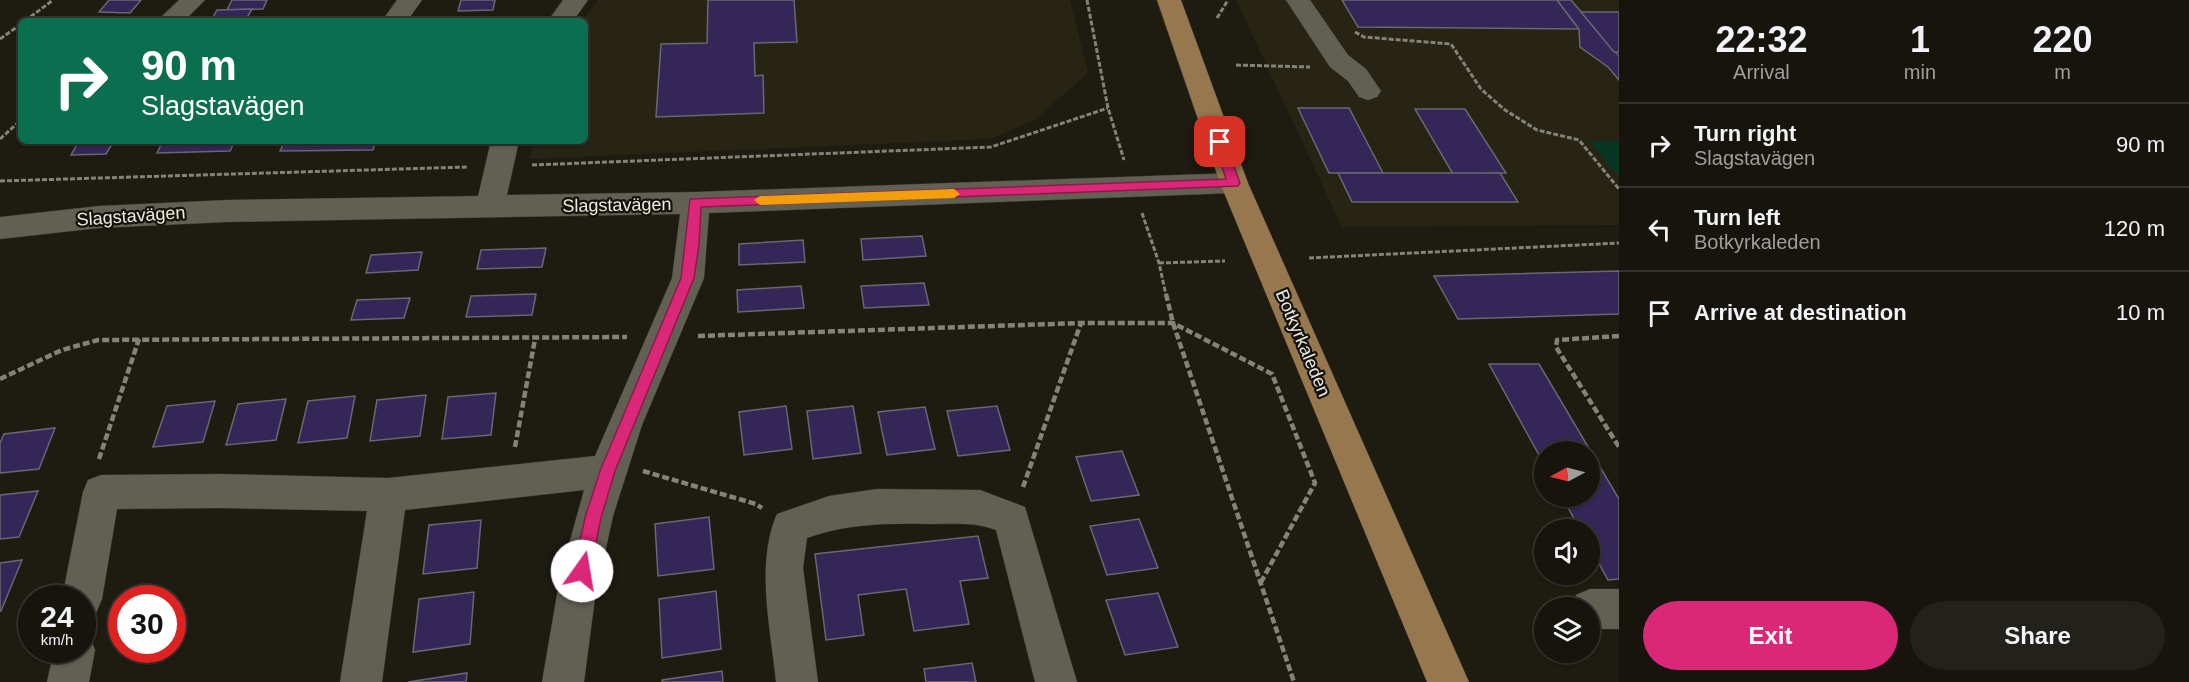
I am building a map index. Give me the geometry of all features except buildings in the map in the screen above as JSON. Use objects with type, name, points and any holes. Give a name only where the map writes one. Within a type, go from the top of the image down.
[{"type":"main road","name":"Botkyrkaleden","points":[[1169,0],[1234,183],[1448,682]]},
{"type":"street","points":[[172,18],[193,0]]},
{"type":"street","points":[[396,18],[410,0]]},
{"type":"street","points":[[562,18],[576,0]]},
{"type":"street","points":[[1298,0],[1332,52],[1357,75],[1368,91]]},
{"type":"street","points":[[490,208],[502,154]]},
{"type":"street","name":"Slagstavägen","points":[[0,228],[99,217],[227,211],[490,208],[1234,183]]},
{"type":"street","points":[[563,682],[593,518],[608,471],[688,278],[693,245],[695,202]]},
{"type":"street","points":[[84,585],[101,492],[221,491],[388,495],[608,471]]},
{"type":"street","points":[[361,682],[388,495]]},
{"type":"street","points":[[797,682],[784,568],[790,527],[829,513],[877,506],[980,507],[1012,519],[1056,682]]},
{"type":"street","points":[[1600,609],[1619,609]]},
{"type":"street","points":[[68,682],[72,663]]},
{"type":"path","points":[[28,18],[53,0]]},
{"type":"path","points":[[1087,0],[1107,108],[1127,170]]},
{"type":"path","points":[[1217,18],[1228,0]]},
{"type":"path","points":[[0,39],[18,26]]},
{"type":"path","points":[[1350,29],[1364,37],[1451,44],[1481,89],[1497,103],[1537,130],[1579,140],[1619,189]]},
{"type":"path","points":[[1236,65],[1348,68]]},
{"type":"path","points":[[0,181],[502,154],[992,147],[1107,108]]},
{"type":"path","points":[[0,139],[18,123]]},
{"type":"path","points":[[1141,210],[1159,263],[1173,323],[1294,682]]},
{"type":"path","points":[[1309,258],[1619,243]]},
{"type":"path","points":[[1159,263],[1225,261]]},
{"type":"path","points":[[1012,519],[1081,323]]},
{"type":"path","points":[[0,379],[62,350],[98,339],[535,339],[1081,323],[1173,323],[1272,374],[1316,483],[1260,584]]},
{"type":"path","points":[[1619,336],[1557,340],[1556,347],[1619,447]]},
{"type":"path","points":[[101,492],[97,463],[139,339]]},
{"type":"path","points":[[509,480],[535,339]]},
{"type":"path","points":[[608,471],[640,470],[756,504],[790,527]]},
{"type":"shaded area","points":[[598,0],[1070,0],[1088,73],[1035,120],[990,139],[529,159],[534,144],[588,144],[588,18],[584,18]]},
{"type":"shaded area","points":[[1236,0],[1619,0],[1619,225],[1342,227]]},
{"type":"green space","points":[[1590,141],[1619,141],[1619,174],[1616,174]]},
{"type":"slow traffic","points":[[760,200],[954,194]]},
{"type":"route","points":[[582,571],[593,518],[608,471],[688,278],[693,245],[695,202],[1234,183],[1220,142]]}]
